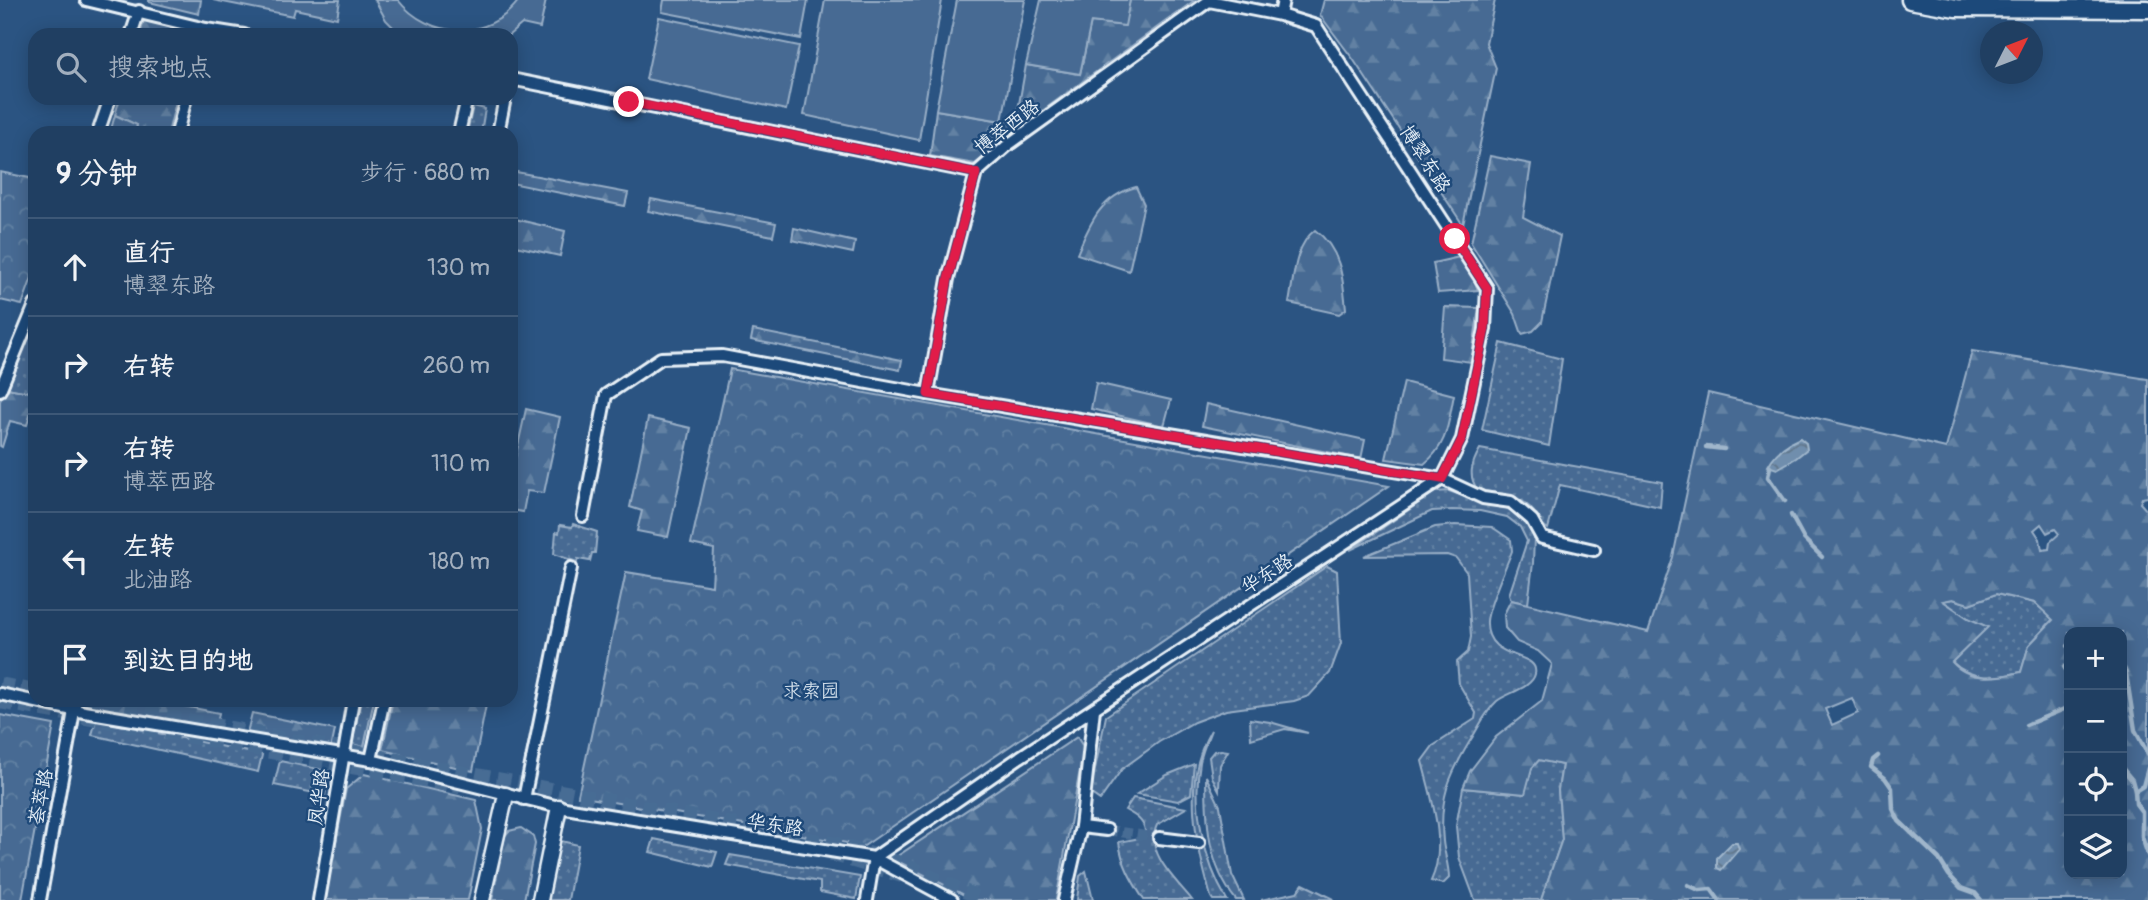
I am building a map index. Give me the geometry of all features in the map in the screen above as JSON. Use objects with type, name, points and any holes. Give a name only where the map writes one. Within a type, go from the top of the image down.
[{"type":"main road","points":[[1910,0],[1956,8],[2148,9]]},
{"type":"street","points":[[86,0],[139,11],[192,28]]},
{"type":"street","points":[[1209,1],[1280,15],[1283,0]]},
{"type":"street","name":"博萃西路","points":[[928,394],[948,279],[976,173],[1008,145],[1209,1]]},
{"type":"street","points":[[133,28],[139,11]]},
{"type":"street","name":"博翠东路","points":[[1280,15],[1316,26],[1487,288],[1485,329],[1462,439],[1442,479]]},
{"type":"street","points":[[518,80],[976,173]]},
{"type":"street","points":[[101,126],[108,105]]},
{"type":"street","points":[[179,126],[184,105]]},
{"type":"street","points":[[461,126],[465,105]]},
{"type":"street","points":[[499,126],[504,105]]},
{"type":"street","points":[[0,390],[28,322]]},
{"type":"street","points":[[583,516],[606,395],[660,358],[722,356],[928,394],[1442,479],[1483,498],[1511,502],[1532,520],[1542,538],[1594,550]]},
{"type":"street","name":"华东路","points":[[84,707],[342,757],[371,760],[559,807],[874,858],[1442,479]]},
{"type":"street","points":[[524,799],[571,568]]},
{"type":"street","name":"华东路","points":[[0,694],[28,698]]},
{"type":"street","name":"荟萃路","points":[[40,900],[74,707]]},
{"type":"street","name":"凤华路","points":[[318,900],[352,707]]},
{"type":"street","points":[[371,760],[382,707]]},
{"type":"street","points":[[1064,900],[1082,827],[1094,709]]},
{"type":"street","points":[[482,900],[506,795]]},
{"type":"street","points":[[540,900],[559,807]]},
{"type":"street","points":[[1082,827],[1107,830]]},
{"type":"street","points":[[1159,838],[1199,844]]},
{"type":"street","points":[[867,900],[874,858],[952,900]]},
{"type":"green space","points":[[149,0],[201,0],[199,14]]},
{"type":"green space","points":[[213,0],[340,0],[337,18],[295,9],[293,16]]},
{"type":"green space","points":[[375,0],[398,0],[411,13],[442,28],[394,28],[386,20]]},
{"type":"green space","points":[[519,0],[546,0],[540,28],[522,24],[517,28],[478,28],[506,14]]},
{"type":"green space","points":[[664,0],[808,0],[801,39],[662,12]]},
{"type":"green space","points":[[825,0],[942,0],[919,140],[804,115]]},
{"type":"green space","points":[[957,0],[1025,0],[1002,121],[936,110]]},
{"type":"green space","points":[[1041,0],[1130,0],[1125,26],[1091,22],[1080,74],[1026,65]]},
{"type":"green space","points":[[1130,0],[1195,0],[1016,130],[975,164],[930,156],[936,110],[1016,121],[1026,65],[1080,74],[1091,22],[1124,26]]},
{"type":"green space","points":[[1324,0],[1495,0],[1486,43],[1496,68],[1463,225],[1353,59],[1320,15]]},
{"type":"green space","points":[[659,17],[799,46],[786,110],[646,79]]},
{"type":"green space","points":[[144,20],[173,28],[142,28]]},
{"type":"green space","points":[[118,105],[175,105],[170,126],[137,126],[115,115]]},
{"type":"green space","points":[[473,106],[485,109],[482,126],[469,126]]},
{"type":"green space","points":[[115,115],[137,125],[137,126],[112,126]]},
{"type":"green space","points":[[1490,156],[1531,164],[1523,217],[1560,236],[1542,322],[1533,331],[1522,334],[1515,314],[1471,243]]},
{"type":"green space","points":[[0,172],[28,178],[28,288],[22,305],[0,300]]},
{"type":"green space","points":[[518,172],[628,193],[625,206],[518,184]]},
{"type":"green space","points":[[1136,187],[1144,204],[1129,271],[1077,254],[1092,222],[1105,204],[1124,191]]},
{"type":"green space","points":[[651,199],[776,223],[773,236],[648,211]]},
{"type":"green space","points":[[518,220],[565,231],[560,256],[518,247]]},
{"type":"green space","points":[[794,228],[855,242],[853,253],[792,240]]},
{"type":"green space","points":[[1315,230],[1330,246],[1339,265],[1346,309],[1339,314],[1289,303],[1299,254]]},
{"type":"green space","points":[[1464,256],[1478,290],[1438,293],[1433,263]]},
{"type":"green space","points":[[1445,307],[1479,308],[1471,362],[1441,358]]},
{"type":"green space","points":[[753,330],[902,360],[900,370],[751,340]]},
{"type":"green space","points":[[28,336],[28,392],[6,388]]},
{"type":"green space","points":[[1501,343],[1562,359],[1549,446],[1482,430]]},
{"type":"green space","points":[[1972,351],[2148,379],[2148,497],[2142,498],[2140,503],[2148,512],[2148,900],[1541,900],[1562,839],[1558,790],[1562,765],[1539,760],[1532,768],[1525,794],[1463,788],[1470,771],[1496,737],[1542,701],[1552,664],[1538,651],[1517,642],[1505,628],[1504,614],[1511,600],[1648,632],[1673,557],[1708,393],[1946,448]],"holes":[[[2041,524],[2047,533],[2055,529],[2059,534],[2050,542],[2049,549],[2042,550],[2040,539],[2034,530]],[[1996,594],[2035,603],[2053,620],[2029,645],[2021,672],[1993,677],[1975,676],[1952,662],[1988,627],[1968,618],[1943,601],[1953,599],[1969,604]],[[1852,698],[1858,713],[1832,725],[1825,709]]]},
{"type":"green space","name":"求索园","points":[[730,369],[1389,486],[864,846],[578,796],[626,572],[712,586],[714,549],[691,544]]},
{"type":"green space","points":[[1404,382],[1454,395],[1442,441],[1424,464],[1386,459]]},
{"type":"green space","points":[[1096,383],[1171,400],[1164,426],[1091,409]]},
{"type":"green space","points":[[6,388],[28,392],[27,425],[10,421],[2,447],[0,446],[0,401]]},
{"type":"green space","points":[[1206,404],[1365,440],[1361,459],[1202,426]]},
{"type":"green space","points":[[526,409],[560,417],[544,493],[527,491],[523,512],[518,511],[518,445]]},
{"type":"green space","points":[[648,418],[691,428],[668,537],[637,531],[642,511],[630,507]]},
{"type":"green space","points":[[1480,449],[1662,482],[1660,507],[1560,485],[1548,529],[1521,500],[1478,490],[1472,470]]},
{"type":"green space","points":[[1449,491],[1486,504],[1502,506],[1520,515],[1530,526],[1534,538],[1528,604],[1511,600],[1509,595],[1527,541],[1520,527],[1507,517],[1480,511],[1432,511],[1350,550],[1435,492]]},
{"type":"green space","points":[[573,524],[597,532],[595,553],[592,553],[590,561],[578,559],[577,562],[554,554],[556,532],[559,533],[560,525],[572,527]]},
{"type":"green space","points":[[1435,527],[1492,527],[1511,540],[1512,551],[1488,614],[1489,634],[1494,644],[1529,662],[1534,667],[1535,674],[1524,687],[1497,701],[1489,710],[1451,777],[1444,800],[1442,826],[1449,878],[1443,884],[1431,881],[1436,867],[1438,837],[1422,761],[1433,746],[1475,719],[1476,713],[1459,684],[1457,662],[1468,652],[1471,637],[1467,573],[1456,558],[1447,555],[1364,556]]},
{"type":"green space","points":[[1327,566],[1337,571],[1341,643],[1330,673],[1309,696],[1294,701],[1226,710],[1194,722],[1159,742],[1122,769],[1100,800],[1090,793],[1106,716]]},
{"type":"green space","points":[[1996,594],[2035,603],[2053,619],[2029,645],[2021,672],[2002,676],[1976,675],[1952,662],[1987,627],[1942,601],[1953,599],[1969,604]]},
{"type":"green space","points":[[100,707],[189,707],[219,713],[216,730]]},
{"type":"green space","points":[[360,707],[373,707],[364,747],[352,744]]},
{"type":"green space","points":[[391,707],[486,707],[473,771],[382,750]]},
{"type":"green space","points":[[252,713],[335,730],[331,749],[247,733]]},
{"type":"green space","points":[[0,715],[54,725],[22,900],[0,900]]},
{"type":"green space","points":[[1250,719],[1308,733],[1285,729],[1251,739]]},
{"type":"green space","points":[[96,720],[262,755],[258,772],[92,735]]},
{"type":"green space","points":[[1211,730],[1200,762],[1199,815],[1206,851],[1227,900],[1213,900],[1211,897],[1200,856],[1194,813],[1196,770],[1202,750]]},
{"type":"green space","points":[[1077,737],[1084,748],[1056,900],[974,900],[893,859]]},
{"type":"green space","points":[[1214,751],[1228,751],[1220,765],[1219,790],[1212,777],[1209,757]]},
{"type":"green space","points":[[1539,760],[1562,765],[1558,790],[1562,839],[1541,900],[1475,900],[1459,857],[1456,826],[1463,788],[1524,794],[1532,768]]},
{"type":"green space","points":[[280,761],[328,771],[325,795],[274,785]]},
{"type":"green space","points":[[1194,764],[1191,794],[1178,801],[1137,794],[1167,775]]},
{"type":"green space","points":[[364,774],[476,800],[482,829],[468,900],[325,900],[346,789]]},
{"type":"green space","points":[[1206,776],[1220,806],[1232,875],[1244,900],[1236,900],[1226,886],[1214,857],[1208,826]]},
{"type":"green space","points":[[1133,798],[1186,808],[1157,825],[1154,835],[1158,855],[1170,875],[1192,900],[1144,900],[1135,886],[1125,865],[1119,842],[1140,838],[1145,831],[1141,821],[1125,810]]},
{"type":"green space","points":[[521,828],[533,836],[535,844],[524,900],[492,900],[505,836],[509,831]]},
{"type":"green space","points":[[654,839],[717,852],[712,867],[650,852]]},
{"type":"green space","points":[[557,840],[578,845],[568,900],[546,900]]},
{"type":"green space","points":[[730,855],[860,877],[856,899],[820,892],[820,882],[726,865]]},
{"type":"green space","points":[[1086,871],[1093,900],[1077,900],[1080,876]]},
{"type":"green space","points":[[1303,884],[1334,899],[1261,900],[1297,892]]},
{"type":"water","points":[[1800,438],[1806,443],[1807,449],[1777,469],[1768,466],[1781,449]]},
{"type":"water","points":[[1732,843],[1737,843],[1739,849],[1721,870],[1717,868],[1717,858]]},
{"type":"waterway","points":[[1706,447],[1724,449]]},
{"type":"waterway","points":[[1770,467],[1768,477],[1785,501]]},
{"type":"waterway","points":[[1791,515],[1804,539],[1822,557]]},
{"type":"waterway","points":[[2127,679],[2135,730],[2148,754]]},
{"type":"waterway","points":[[2026,725],[2064,709]]},
{"type":"waterway","points":[[1878,756],[1871,767],[1885,778],[1892,788],[1893,809],[1899,821],[1939,859],[1961,888],[1975,893],[1981,900]]},
{"type":"waterway","points":[[2148,768],[2143,786],[2135,791],[2136,804],[2142,812],[2142,837],[2148,855]]},
{"type":"waterway","points":[[2127,774],[2135,791]]},
{"type":"waterway","points":[[1688,885],[1699,890],[1711,889],[1719,900]]},
{"type":"tunnel","points":[[0,684],[28,690]]},
{"type":"tunnel","points":[[0,702],[460,787]]},
{"type":"tunnel","points":[[121,707],[838,844],[904,864],[984,900]]},
{"type":"tunnel","points":[[1107,830],[1159,838]]},
{"type":"tunnel","points":[[831,854],[902,876]]},
{"type":"route","points":[[629,102],[976,173],[948,279],[928,394],[1442,479],[1462,439],[1485,329],[1487,288],[1455,239]]}]
